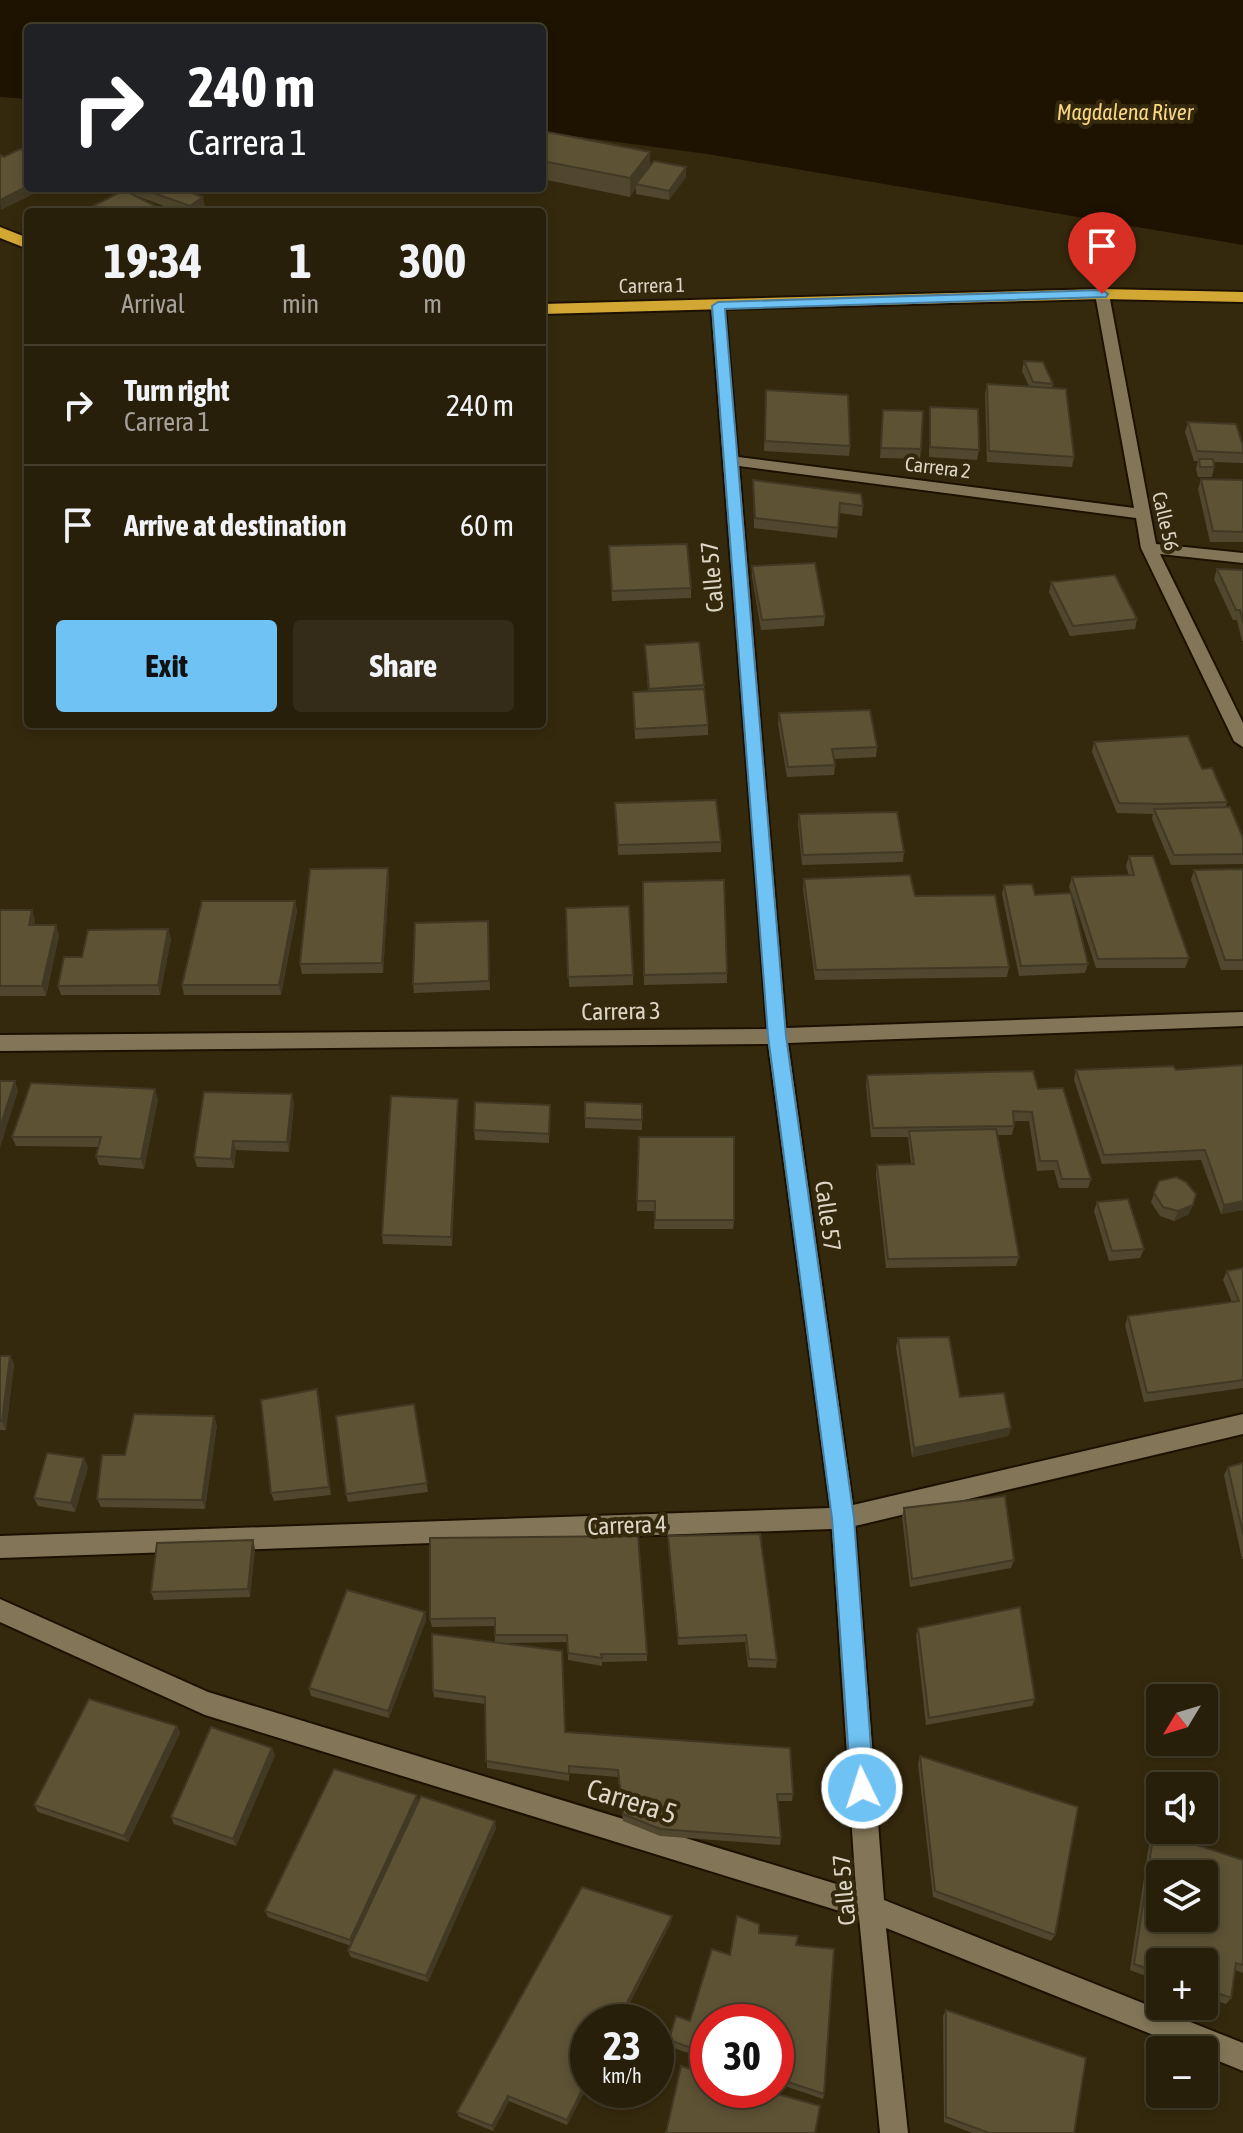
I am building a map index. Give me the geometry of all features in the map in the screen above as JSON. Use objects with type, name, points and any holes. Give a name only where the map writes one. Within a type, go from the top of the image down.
[{"type":"highway","points":[[0,232],[24,242]]},
{"type":"highway","name":"Carrera 1","points":[[546,309],[1102,294],[1243,297]]},
{"type":"street","name":"Calle 56","points":[[1102,294],[1149,548],[1243,741]]},
{"type":"street","name":"Calle 57","points":[[718,306],[728,460],[777,1036],[843,1518],[871,1908],[894,2133]]},
{"type":"street","name":"Carrera 2","points":[[728,460],[1143,514]]},
{"type":"street","points":[[1149,548],[1243,558]]},
{"type":"street","name":"Carrera 3","points":[[0,1043],[777,1036],[1243,1019]]},
{"type":"street","name":"Carrera 4","points":[[0,1547],[843,1518],[1243,1424]]},
{"type":"street","name":"Carrera 5","points":[[0,1610],[205,1703],[871,1908],[1243,2057]]},
{"type":"water","name":"Magdalena River","points":[[0,0],[1243,0],[1243,245],[707,154],[546,133],[546,24],[24,24],[24,99],[0,97]]},
{"type":"building","points":[[546,132],[650,152],[630,178],[546,162]]},
{"type":"building","points":[[20,149],[24,150],[24,188],[0,200],[0,155],[4,157]]},
{"type":"building","points":[[654,161],[686,167],[669,191],[636,184]]},
{"type":"building","points":[[120,192],[128,192],[159,208],[90,208]]},
{"type":"building","points":[[150,192],[189,192],[203,197],[190,206]]},
{"type":"building","points":[[1024,361],[1043,362],[1053,384],[1033,382]]},
{"type":"building","points":[[987,384],[1066,389],[1074,457],[989,451]]},
{"type":"building","points":[[766,390],[848,395],[850,446],[765,441]]},
{"type":"building","points":[[930,407],[978,409],[979,450],[930,447]]},
{"type":"building","points":[[883,410],[923,411],[921,449],[881,448]]},
{"type":"building","points":[[1188,422],[1236,424],[1243,453],[1197,451]]},
{"type":"building","points":[[1199,459],[1213,459],[1214,467],[1200,467]]},
{"type":"building","points":[[1201,479],[1243,480],[1243,532],[1213,531]]},
{"type":"building","points":[[753,480],[861,494],[863,506],[840,503],[838,528],[755,518]]},
{"type":"building","points":[[687,544],[691,588],[612,591],[609,546]]},
{"type":"building","points":[[815,563],[825,616],[762,620],[752,566]]},
{"type":"building","points":[[1217,569],[1243,570],[1243,622],[1240,610],[1236,610]]},
{"type":"building","points":[[1115,575],[1137,619],[1073,626],[1051,582]]},
{"type":"building","points":[[699,642],[704,685],[649,689],[645,645]]},
{"type":"building","points":[[704,689],[708,725],[635,729],[633,692]]},
{"type":"building","points":[[870,710],[877,747],[832,749],[835,765],[788,767],[779,713]]},
{"type":"building","points":[[1188,736],[1202,769],[1212,768],[1227,802],[1119,803],[1094,742]]},
{"type":"building","points":[[716,800],[721,842],[618,845],[615,803]]},
{"type":"building","points":[[1230,807],[1243,838],[1243,854],[1174,855],[1154,809]]},
{"type":"building","points":[[897,812],[904,852],[803,855],[799,814]]},
{"type":"building","points":[[1129,856],[1153,856],[1189,958],[1098,959],[1072,877],[1134,875]]},
{"type":"building","points":[[388,868],[382,963],[300,964],[310,869]]},
{"type":"building","points":[[1243,869],[1243,960],[1225,960],[1194,870]]},
{"type":"building","points":[[910,875],[915,896],[995,895],[1009,967],[816,970],[804,879]]},
{"type":"building","points":[[724,880],[727,973],[644,975],[643,882]]},
{"type":"building","points":[[1032,884],[1035,895],[1071,893],[1088,964],[1021,966],[1004,885]]},
{"type":"building","points":[[202,901],[295,901],[279,985],[182,985]]},
{"type":"building","points":[[629,906],[633,975],[568,977],[566,908]]},
{"type":"building","points":[[0,910],[32,910],[29,925],[56,925],[42,986],[0,986]]},
{"type":"building","points":[[488,921],[489,981],[413,984],[415,923]]},
{"type":"building","points":[[168,929],[158,985],[58,986],[64,957],[82,957],[88,930]]},
{"type":"building","points":[[1243,1065],[1243,1201],[1224,1205],[1205,1150],[1104,1155],[1076,1070],[1173,1066],[1176,1070]]},
{"type":"building","points":[[1033,1071],[1038,1089],[1063,1088],[1091,1179],[1062,1179],[1057,1161],[1040,1161],[1032,1112],[1013,1111],[1014,1126],[873,1128],[867,1075]]},
{"type":"building","points":[[0,1081],[15,1081],[0,1127]]},
{"type":"building","points":[[31,1083],[155,1089],[141,1159],[96,1156],[101,1137],[12,1137]]},
{"type":"building","points":[[204,1092],[292,1094],[287,1142],[233,1141],[231,1159],[194,1157]]},
{"type":"building","points":[[391,1096],[458,1099],[451,1237],[382,1235]]},
{"type":"building","points":[[475,1102],[550,1105],[549,1134],[474,1130]]},
{"type":"building","points":[[585,1102],[642,1104],[642,1120],[585,1118]]},
{"type":"building","points":[[996,1129],[1019,1257],[888,1259],[877,1165],[914,1164],[909,1131]]},
{"type":"building","points":[[639,1137],[734,1137],[734,1220],[655,1220],[655,1201],[637,1201]]},
{"type":"building","points":[[1176,1177],[1186,1182],[1196,1194],[1193,1205],[1178,1211],[1163,1207],[1154,1193],[1159,1181]]},
{"type":"building","points":[[1128,1199],[1144,1249],[1112,1251],[1097,1202]]},
{"type":"building","points":[[1243,1268],[1243,1380],[1147,1393],[1128,1316],[1239,1301],[1227,1271]]},
{"type":"building","points":[[949,1337],[960,1397],[1004,1393],[1011,1428],[914,1448],[898,1338]]},
{"type":"building","points":[[0,1356],[10,1356],[2,1421],[0,1421]]},
{"type":"building","points":[[317,1389],[329,1487],[271,1493],[261,1400]]},
{"type":"building","points":[[414,1404],[427,1483],[346,1494],[336,1416]]},
{"type":"building","points":[[134,1414],[214,1416],[202,1500],[97,1499],[102,1455],[125,1455]]},
{"type":"building","points":[[47,1453],[84,1458],[71,1503],[34,1498]]},
{"type":"building","points":[[1243,1463],[1243,1534],[1228,1467]]},
{"type":"building","points":[[1005,1496],[1014,1560],[912,1579],[904,1508]]},
{"type":"building","points":[[760,1534],[777,1660],[749,1659],[746,1635],[678,1638],[668,1536]]},
{"type":"building","points":[[638,1536],[647,1654],[601,1654],[602,1658],[568,1653],[567,1635],[495,1635],[495,1618],[430,1619],[430,1538]]},
{"type":"building","points":[[253,1540],[248,1589],[151,1592],[157,1543]]},
{"type":"building","points":[[347,1590],[425,1612],[388,1711],[309,1688]]},
{"type":"building","points":[[1020,1607],[1035,1699],[929,1718],[918,1628]]},
{"type":"building","points":[[432,1634],[562,1651],[565,1732],[790,1748],[793,1794],[777,1794],[781,1838],[660,1829],[623,1814],[618,1770],[569,1766],[569,1774],[486,1761],[485,1697],[433,1690]]},
{"type":"building","points":[[89,1699],[177,1726],[124,1836],[34,1805]]},
{"type":"building","points":[[211,1727],[272,1748],[233,1839],[171,1817]]},
{"type":"building","points":[[920,1756],[1078,1807],[1055,1935],[935,1891]]},
{"type":"building","points":[[334,1769],[417,1795],[350,1940],[265,1911]]},
{"type":"building","points":[[421,1796],[495,1821],[426,1976],[348,1951]]},
{"type":"building","points":[[1152,1844],[1194,1844],[1243,1860],[1243,1965],[1236,1963],[1231,1998],[1218,1993],[1218,1948],[1146,1948],[1146,1968],[1134,1964],[1146,1884],[1146,1932],[1218,1932],[1218,1860],[1150,1860]]},
{"type":"building","points":[[582,1887],[672,1916],[626,2004],[570,2004],[570,2108],[573,2108],[567,2120],[508,2096],[492,2126],[457,2112]]},
{"type":"building","points":[[737,1916],[759,1924],[759,1933],[798,1936],[796,1945],[834,1949],[824,2094],[794,2084],[794,2004],[695,2004],[712,1949],[730,1955]]},
{"type":"building","points":[[946,2010],[1086,2058],[1074,2133],[989,2133],[946,2117]]},
{"type":"building","points":[[676,2016],[690,2021],[690,2048],[674,2042]]},
{"type":"building","points":[[681,2066],[690,2069],[690,2108],[794,2108],[794,2099],[820,2106],[815,2133],[666,2133]]},
{"type":"route","points":[[862,1788],[843,1518],[777,1036],[728,460],[718,306],[1102,294]]}]
